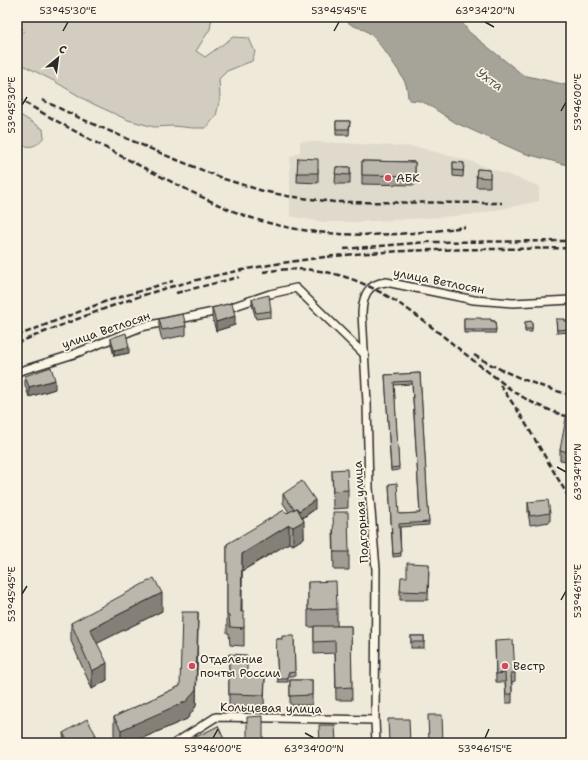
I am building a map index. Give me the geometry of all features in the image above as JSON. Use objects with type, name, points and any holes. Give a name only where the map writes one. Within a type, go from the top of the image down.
[{"type":"street","name":"улица Ветлосян","points":[[375,284],[391,282],[458,298],[482,301],[512,303],[571,300]]},
{"type":"street","name":"Подгорная улица","points":[[375,284],[366,294],[362,314],[367,403],[369,488],[376,569],[376,743]]},
{"type":"street","name":"улица Ветлосян","points":[[17,372],[74,354],[141,327],[223,310],[270,294],[296,288],[364,354]]},
{"type":"street","name":"Кольцевая улица","points":[[175,743],[216,717],[375,720]]},
{"type":"shaded area","points":[[17,17],[212,17],[210,29],[196,51],[205,57],[233,37],[249,38],[255,52],[252,61],[227,71],[219,79],[220,98],[216,116],[206,128],[173,126],[154,127],[128,120],[89,102],[54,81],[17,62],[17,36],[24,31],[17,22]]},
{"type":"shaded area","points":[[17,113],[43,129],[44,137],[35,145],[26,146],[17,144]]},
{"type":"shaded area","points":[[300,141],[417,147],[473,162],[539,186],[539,201],[477,214],[359,222],[323,222],[290,216],[290,157],[300,152]]},
{"type":"water","name":"Ухта","points":[[344,17],[458,17],[469,32],[523,75],[571,86],[571,166],[523,153],[456,123],[427,104],[420,101],[409,100],[407,87],[404,80],[383,49],[369,33],[352,25]]},
{"type":"building","points":[[336,121],[350,121],[349,129],[336,129]]},
{"type":"building","points":[[298,158],[318,159],[318,173],[297,173]]},
{"type":"building","points":[[362,161],[415,162],[415,176],[362,175]]},
{"type":"building","points":[[453,162],[464,163],[463,171],[453,170]]},
{"type":"building","points":[[336,167],[350,167],[350,175],[335,174]]},
{"type":"building","points":[[477,169],[490,170],[490,178],[476,177]]},
{"type":"building","points":[[269,295],[271,311],[256,313],[252,299]]},
{"type":"building","points":[[232,303],[235,316],[216,322],[212,308]]},
{"type":"building","points":[[183,314],[186,326],[162,330],[159,319]]},
{"type":"building","points":[[464,318],[491,319],[491,321],[495,321],[496,330],[464,330]]},
{"type":"building","points":[[556,319],[571,321],[571,329],[557,330]]},
{"type":"building","points":[[532,321],[532,329],[525,329],[525,322]]},
{"type":"building","points":[[126,333],[129,347],[114,350],[111,338]]},
{"type":"building","points":[[51,367],[55,380],[29,387],[25,376]]},
{"type":"building","points":[[420,373],[429,522],[399,524],[401,553],[393,554],[389,484],[397,483],[399,514],[420,513],[412,381],[394,382],[399,467],[391,468],[385,375]]},
{"type":"building","points":[[566,418],[571,419],[571,453],[560,450]]},
{"type":"building","points":[[347,469],[348,490],[333,491],[332,470]]},
{"type":"building","points":[[302,481],[315,500],[299,511],[297,508],[294,509],[283,494]]},
{"type":"building","points":[[548,500],[550,513],[530,516],[528,502]]},
{"type":"building","points":[[297,508],[304,521],[293,527],[289,525],[242,554],[241,612],[244,612],[244,628],[230,627],[229,616],[227,615],[227,544],[284,510],[287,513]]},
{"type":"building","points":[[333,512],[348,512],[349,552],[334,552]]},
{"type":"building","points":[[407,563],[429,564],[428,592],[400,591],[401,577],[407,577]]},
{"type":"building","points":[[154,578],[162,593],[90,629],[107,663],[92,671],[71,623]]},
{"type":"building","points":[[336,581],[337,609],[308,610],[308,582]]},
{"type":"building","points":[[182,612],[198,612],[196,689],[187,701],[121,730],[114,717],[180,686]]},
{"type":"building","points":[[314,626],[351,626],[352,687],[336,688],[335,641],[314,642]]},
{"type":"building","points":[[282,636],[294,636],[295,672],[288,673],[288,679],[278,679],[276,639],[282,639]]},
{"type":"building","points":[[411,636],[424,636],[424,642],[411,642]]},
{"type":"building","name":"Вестр","points":[[513,640],[515,673],[511,673],[512,694],[506,694],[505,673],[496,674],[495,641]]},
{"type":"building","points":[[229,654],[247,655],[247,676],[265,677],[264,695],[229,694]]},
{"type":"building","points":[[290,680],[312,680],[312,695],[290,696]]},
{"type":"building","points":[[428,715],[442,715],[443,743],[429,743]]},
{"type":"building","points":[[263,716],[263,743],[247,743],[247,717]]},
{"type":"building","points":[[87,719],[96,735],[82,743],[69,743],[63,733]]},
{"type":"building","points":[[388,719],[409,719],[410,743],[389,743]]},
{"type":"building","points":[[319,725],[335,725],[336,743],[320,743]]},
{"type":"building","points":[[218,726],[224,739],[215,743],[184,743]]},
{"type":"railway","points":[[17,98],[72,130],[191,192],[242,215],[269,223],[318,232],[367,235],[416,233],[465,227]]},
{"type":"railway","points":[[42,100],[165,155],[224,179],[263,191],[287,196],[334,202],[502,203]]},
{"type":"railway","points":[[344,249],[427,242],[571,241]]},
{"type":"railway","points":[[17,343],[131,299],[170,287],[236,271],[269,265],[336,256],[403,251],[571,248]]},
{"type":"railway","points":[[263,272],[298,269],[329,273],[358,282],[385,295],[411,311],[504,384],[527,400],[571,418]]},
{"type":"railway","points":[[176,293],[239,277]]},
{"type":"railway","points":[[17,336],[104,302],[173,281]]},
{"type":"railway","points":[[474,355],[497,368],[521,378],[571,395]]},
{"type":"railway","points":[[500,385],[520,414],[571,501]]},
{"type":"place","name":"АБК","points":[[388,178]]},
{"type":"place","name":"Отделение почты России","points":[[192,666]]},
{"type":"place","name":"Вестр","points":[[505,666]]}]
